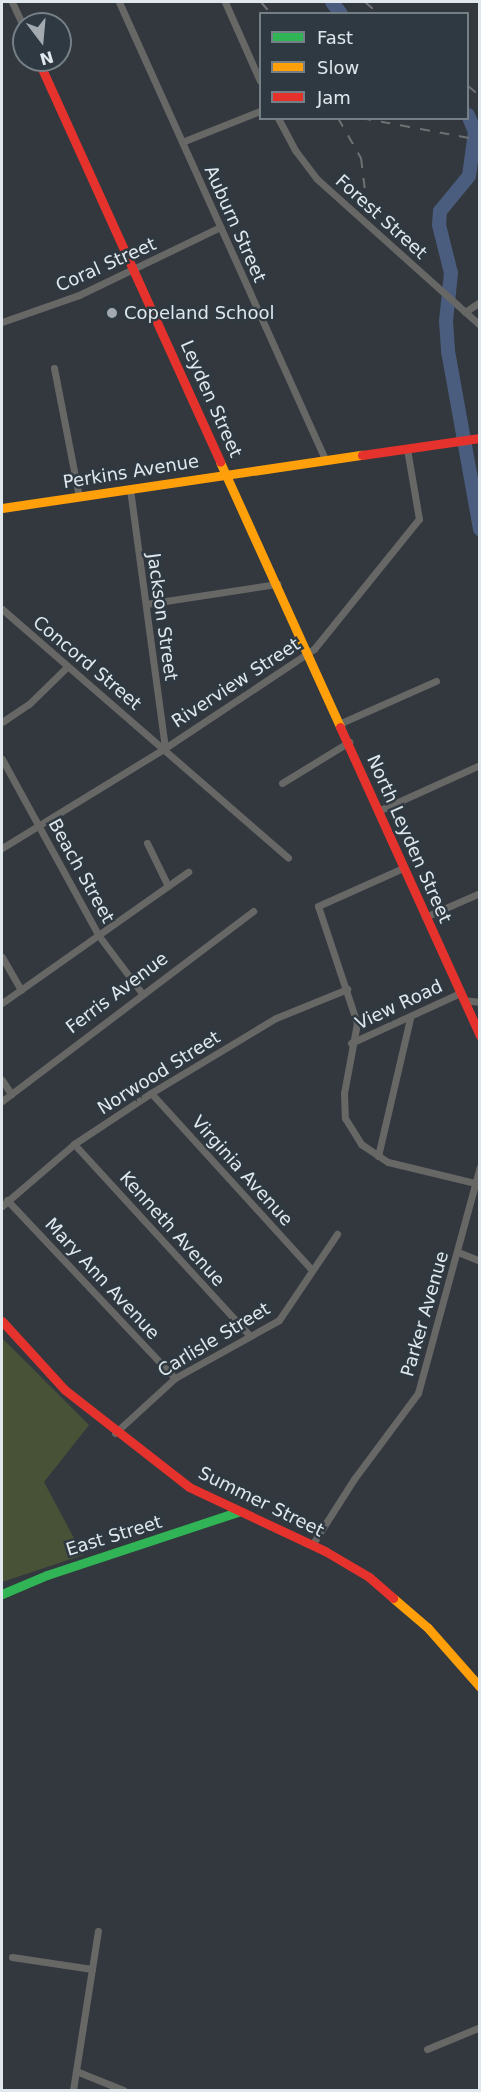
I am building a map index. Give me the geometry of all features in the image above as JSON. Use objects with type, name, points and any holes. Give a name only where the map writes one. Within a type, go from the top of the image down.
[{"type":"street","name":"Auburn Street","points":[[119,2],[325,459]]},
{"type":"street","points":[[225,2],[259,77]]},
{"type":"street","name":"Leyden Street","points":[[44,72],[309,654]]},
{"type":"street","points":[[182,142],[259,112]]},
{"type":"street","name":"Forest Street","points":[[279,120],[295,150],[317,179],[480,325]]},
{"type":"street","name":"Coral Street","points":[[2,322],[79,295],[220,226]]},
{"type":"street","points":[[465,312],[480,302]]},
{"type":"street","points":[[54,368],[79,497]]},
{"type":"street","name":"Perkins Avenue","points":[[2,508],[325,459],[476,439]]},
{"type":"street","name":"Riverview Street","points":[[2,848],[165,748],[309,654],[419,519],[407,449]]},
{"type":"street","name":"Jackson Street","points":[[130,489],[165,748]]},
{"type":"street","points":[[146,604],[277,584]]},
{"type":"street","name":"Concord Street","points":[[2,609],[165,748],[288,858]]},
{"type":"street","name":"North Leyden Street","points":[[309,654],[480,1036]]},
{"type":"street","points":[[2,722],[29,704],[68,666]]},
{"type":"street","points":[[341,723],[436,681]]},
{"type":"street","points":[[282,783],[349,742]]},
{"type":"street","name":"Beach Street","points":[[2,759],[99,936],[141,993]]},
{"type":"street","points":[[378,811],[480,765]]},
{"type":"street","points":[[147,843],[168,886]]},
{"type":"street","points":[[403,868],[318,906],[357,1023],[351,1043],[344,1093],[345,1118],[356,1139],[378,1156],[428,1174],[475,1183]]},
{"type":"street","points":[[2,1004],[188,872]]},
{"type":"street","points":[[425,916],[480,892]]},
{"type":"street","name":"Ferris Avenue","points":[[2,1101],[141,993],[252,911]]},
{"type":"street","points":[[2,957],[21,990]]},
{"type":"street","name":"Norwood Street","points":[[4,1203],[74,1144],[151,1093],[276,1018],[347,989]]},
{"type":"street","points":[[461,996],[480,1002]]},
{"type":"street","name":"View Road","points":[[351,1043],[461,996]]},
{"type":"street","points":[[378,1156],[410,1018]]},
{"type":"street","points":[[2,1080],[11,1094]]},
{"type":"street","name":"Virginia Avenue","points":[[151,1093],[311,1269]]},
{"type":"street","name":"Kenneth Avenue","points":[[74,1144],[248,1334]]},
{"type":"street","name":"Parker Avenue","points":[[312,1545],[354,1479],[418,1393],[480,1167]]},
{"type":"street","name":"Mary Ann Avenue","points":[[4,1203],[175,1378]]},
{"type":"street","name":"Carlisle Street","points":[[115,1432],[175,1378],[248,1334],[279,1320],[311,1269],[337,1234]]},
{"type":"street","points":[[458,1252],[480,1261]]},
{"type":"street","name":"Summer Street","points":[[2,1321],[55,1380],[115,1432],[195,1491],[351,1565],[400,1602],[480,1687]]},
{"type":"street","name":"East Street","points":[[2,1594],[63,1569],[238,1512]]},
{"type":"street","points":[[73,2091],[98,1931]]},
{"type":"street","points":[[12,1957],[92,1969]]},
{"type":"street","points":[[427,2049],[479,2029]]},
{"type":"street","points":[[76,2071],[123,2091]]},
{"type":"green space","points":[[2,1338],[89,1425],[44,1482],[83,1555],[2,1582]]},
{"type":"waterway","points":[[332,2],[340,12]]},
{"type":"waterway","points":[[469,117],[475,132],[469,176],[440,211],[439,225],[451,273],[446,321],[448,351],[480,529]]},
{"type":"railway","points":[[261,2],[269,12]]},
{"type":"railway","points":[[365,2],[377,12]]},
{"type":"railway","points":[[469,87],[480,96]]},
{"type":"railway","points":[[339,120],[361,158],[366,199]]},
{"type":"railway","points":[[372,120],[480,140]]},
{"type":"traffic: fast","points":[[2,1594],[47,1575],[238,1512]]},
{"type":"traffic: slow","points":[[2,508],[362,455]]},
{"type":"traffic: slow","points":[[220,462],[340,727]]},
{"type":"traffic: slow","points":[[393,1598],[428,1628],[480,1687]]},
{"type":"traffic: jam","points":[[43,72],[220,462]]},
{"type":"traffic: jam","points":[[362,455],[480,438]]},
{"type":"traffic: jam","points":[[340,727],[480,1036]]},
{"type":"traffic: jam","points":[[2,1321],[65,1390],[189,1487],[325,1551],[369,1577],[393,1598]]},
{"type":"place","name":"Copeland School","points":[[112,313]]}]
